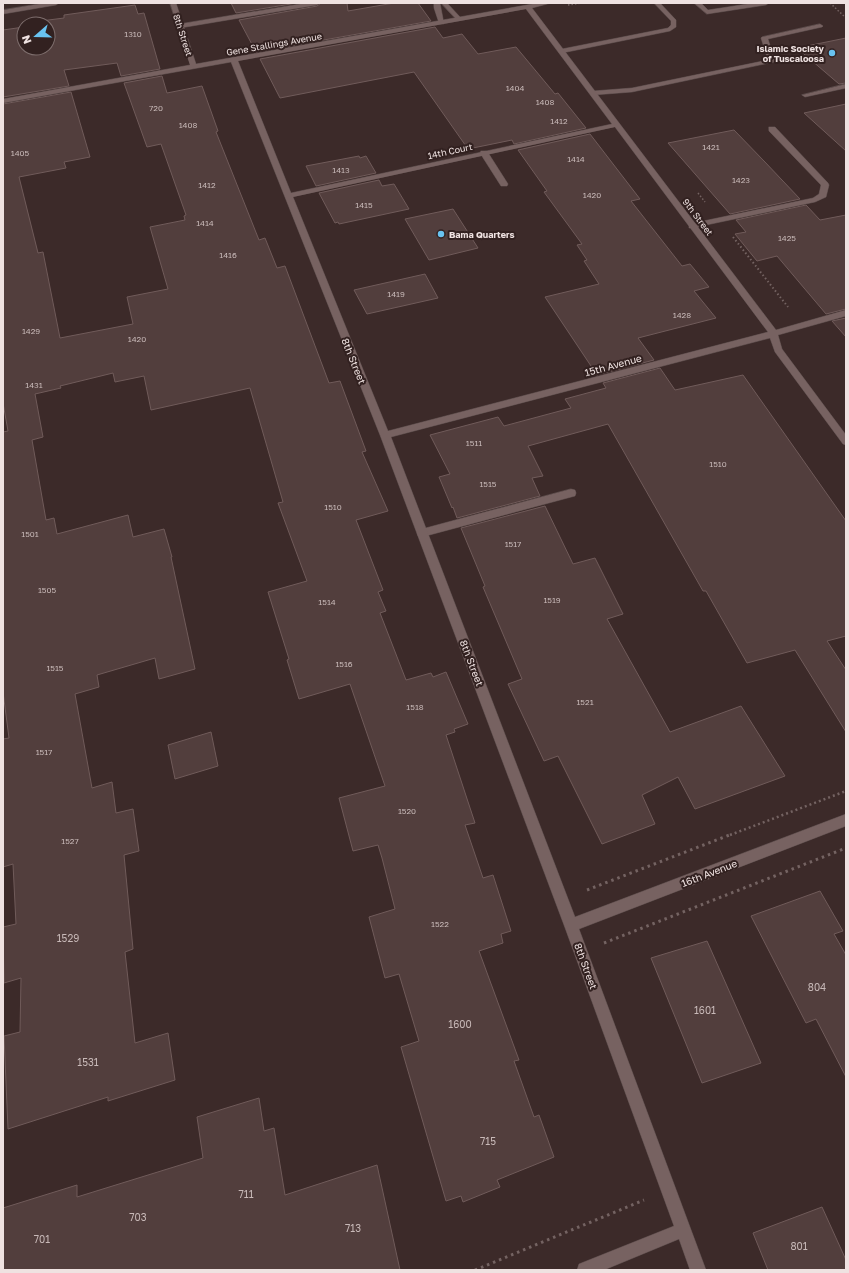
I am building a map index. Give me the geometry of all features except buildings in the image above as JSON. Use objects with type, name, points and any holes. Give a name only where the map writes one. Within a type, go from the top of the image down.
[{"type":"street","points":[[3,12],[56,3]]},
{"type":"street","name":"8th Street","points":[[173,3],[194,68]]},
{"type":"street","points":[[180,26],[317,3]]},
{"type":"street","points":[[437,3],[437,8],[442,22]]},
{"type":"street","points":[[444,3],[459,20]]},
{"type":"street","name":"Gene Stallings Avenue","points":[[3,101],[194,68],[548,3]]},
{"type":"street","points":[[562,51],[670,29],[674,26],[674,21],[657,3]]},
{"type":"street","points":[[697,3],[707,12],[766,3]]},
{"type":"street","name":"9th Street","points":[[528,7],[773,333],[778,350],[846,442]]},
{"type":"street","points":[[593,93],[632,90],[772,61],[764,38],[820,26]]},
{"type":"street","name":"8th Street","points":[[234,60],[385,435],[571,925],[698,1270]]},
{"type":"street","points":[[805,95],[846,86]]},
{"type":"street","name":"14th Court","points":[[289,196],[616,125]]},
{"type":"street","points":[[692,226],[815,200],[823,195],[825,185],[772,129]]},
{"type":"street","points":[[484,153],[504,184]]},
{"type":"street","name":"15th Avenue","points":[[385,435],[846,313]]},
{"type":"street","points":[[422,533],[572,493]]},
{"type":"street","name":"16th Avenue","points":[[571,925],[846,820]]},
{"type":"street","points":[[585,1270],[683,1230]]},
{"type":"path","points":[[830,3],[846,18]]},
{"type":"path","points":[[587,890],[846,791]]},
{"type":"path","points":[[601,944],[846,848]]},
{"type":"path","points":[[475,1270],[668,1190]]},
{"type":"place","name":"Islamic Society of Tuscaloosa","points":[[832,53]]},
{"type":"place","name":"Bama Quarters","points":[[441,234]]}]
